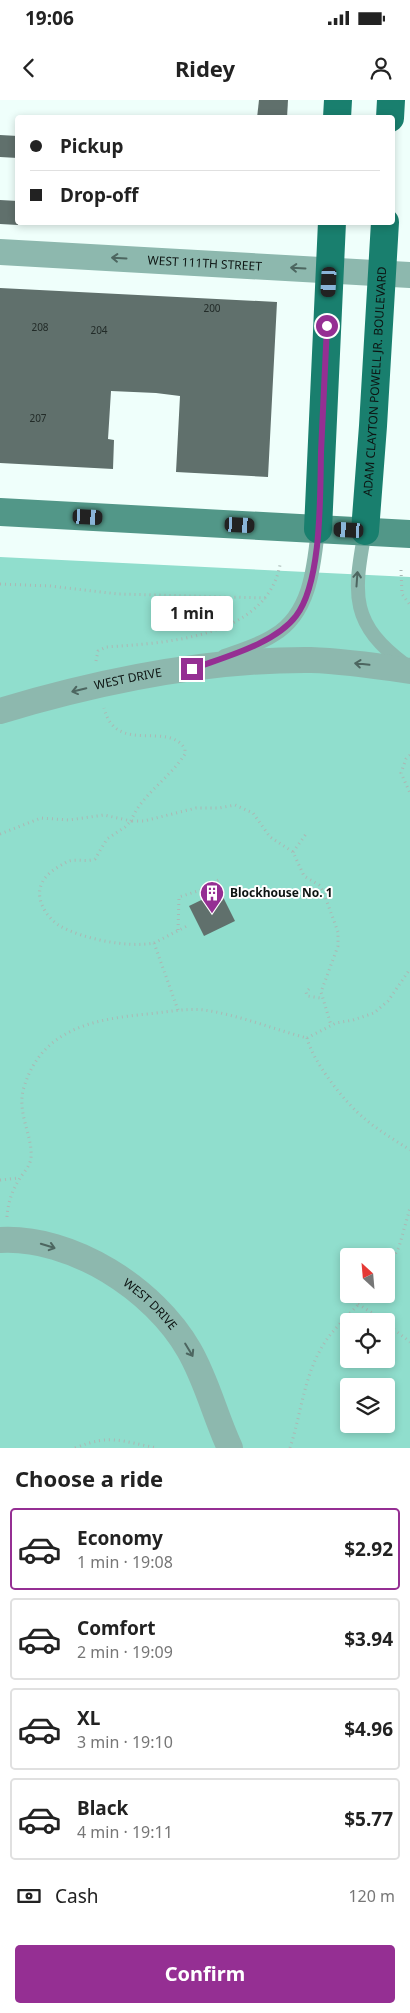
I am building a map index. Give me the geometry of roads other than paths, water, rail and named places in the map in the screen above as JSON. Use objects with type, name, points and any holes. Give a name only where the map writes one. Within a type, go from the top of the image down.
[{"type":"main road","points":[[337,115],[338,100]]},
{"type":"main road","points":[[390,115],[391,100]]},
{"type":"main road","points":[[318,529],[332,225]]},
{"type":"main road","name":"ADAM CLAYTON POWELL JR. BOULEVARD","points":[[364,531],[373,426],[385,225]]},
{"type":"main road","points":[[0,512],[410,534]]},
{"type":"street","name":"WEST 111TH STREET","points":[[0,252],[330,269],[410,275]]},
{"type":"street","name":"WEST DRIVE","points":[[0,711],[87,688],[192,669],[250,663],[312,660],[410,669]]},
{"type":"street","name":"WEST DRIVE","points":[[3,1233],[76,1256],[103,1267],[142,1294],[166,1319],[188,1348],[200,1372],[230,1448]]},
{"type":"lane","points":[[192,669],[265,640],[283,630],[297,616],[309,583],[318,529]]},
{"type":"lane","name":"ADAM CLAYTON POWELL JR. BOULEVARD","points":[[364,531],[356,584],[362,616],[374,637],[410,669]]},
{"type":"place","name":"Blockhouse No. 1","points":[[212,914]]}]
